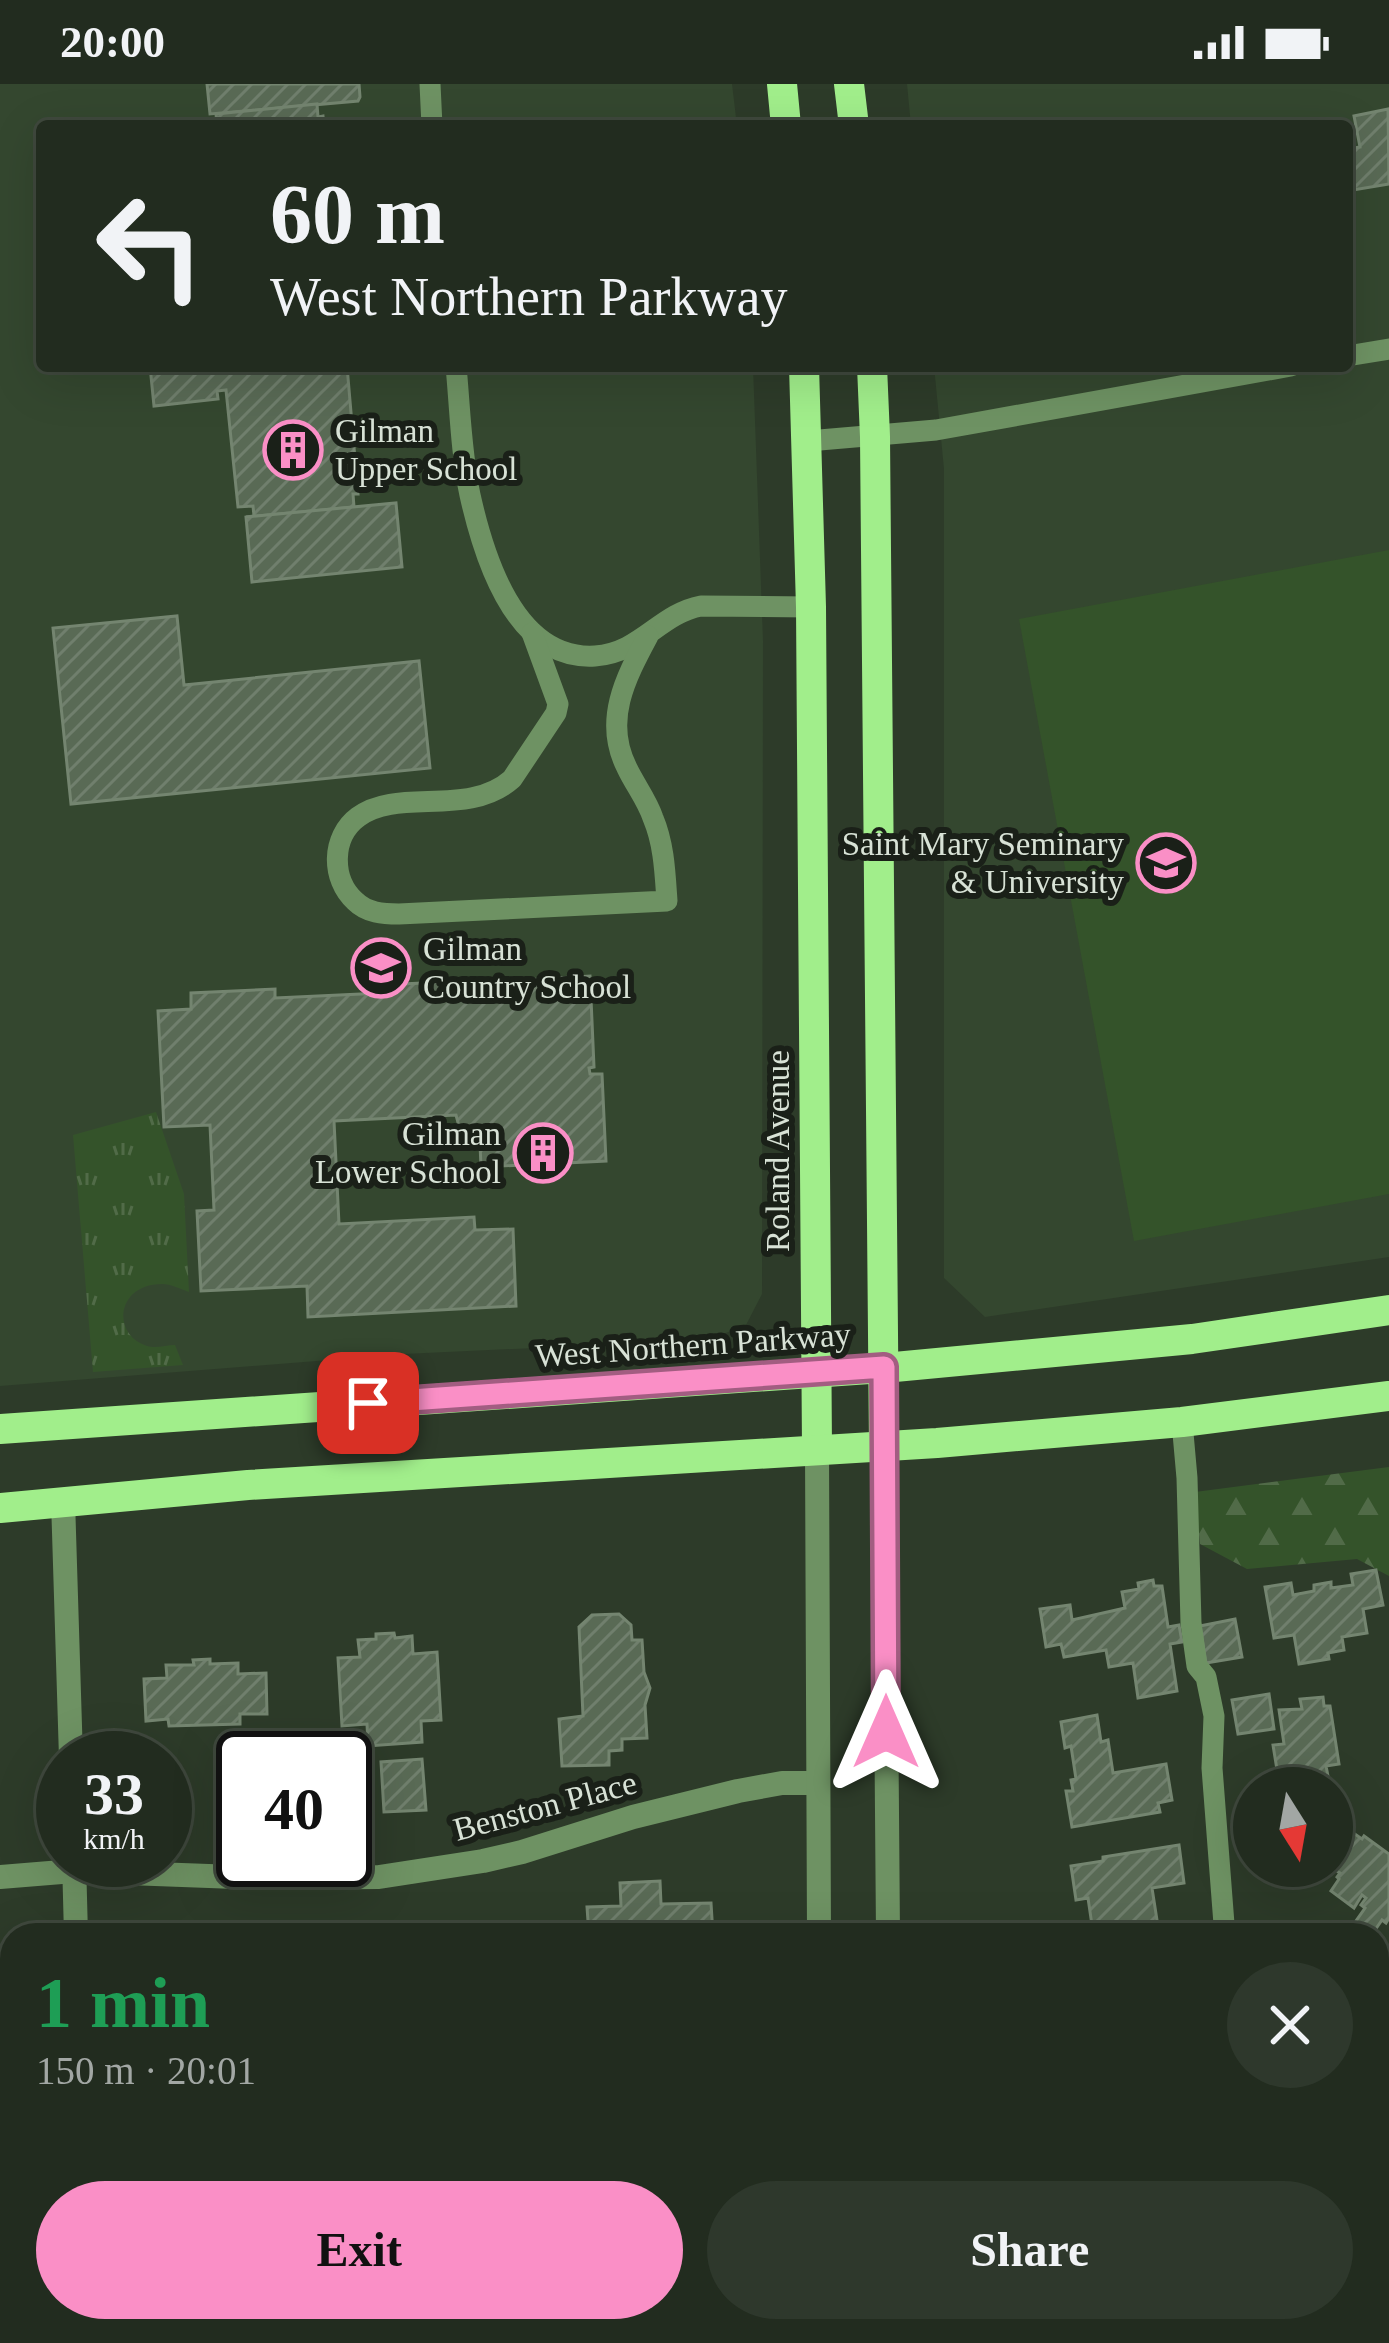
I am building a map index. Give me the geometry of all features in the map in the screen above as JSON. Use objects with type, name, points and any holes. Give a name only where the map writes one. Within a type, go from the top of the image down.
[{"type":"main road","points":[[782,84],[785,120]]},
{"type":"main road","points":[[849,84],[853,120]]},
{"type":"main road","name":"Roland Avenue","points":[[804,372],[811,607],[817,1450]]},
{"type":"main road","points":[[872,372],[884,1446]]},
{"type":"main road","name":"West Northern Parkway","points":[[0,1429],[816,1373],[1192,1339],[1389,1310]]},
{"type":"main road","points":[[0,1508],[248,1485],[884,1446],[1182,1422],[1389,1396]]},
{"type":"street","points":[[884,1446],[887,1923]]},
{"type":"street","name":"Roland Avenue","points":[[817,1450],[819,1923]]},
{"type":"street","points":[[63,1500],[69,1731]]},
{"type":"street","name":"Benston Place","points":[[192,1873],[379,1877],[522,1852],[738,1791],[818,1783]]},
{"type":"street","name":"Benston Place","points":[[0,1877],[36,1872]]},
{"type":"street","points":[[75,1887],[76,1923]]},
{"type":"lane","points":[[430,84],[432,120]]},
{"type":"lane","points":[[1353,355],[1389,349]]},
{"type":"lane","points":[[457,372],[477,523],[499,582],[532,633],[556,694],[556,713],[502,788],[479,797],[372,809],[346,828],[339,843],[339,872],[355,901],[368,910],[399,914],[667,901],[659,836],[616,734],[621,692],[648,637]]},
{"type":"lane","points":[[808,441],[987,422],[1258,372]]},
{"type":"lane","points":[[532,633],[554,650],[573,656],[609,654],[648,637],[670,616],[701,606],[811,607]]},
{"type":"lane","points":[[1182,1422],[1191,1623],[1197,1666],[1206,1677],[1214,1716],[1212,1768],[1224,1923]]},
{"type":"shaded area","name":"Gilman Country School","points":[[0,84],[732,84],[736,120],[36,120],[36,372],[753,372],[763,641],[762,1294],[746,1325],[708,1340],[404,1354],[0,1386]]},
{"type":"shaded area","name":"Saint Mary Seminary & University","points":[[907,84],[1389,84],[1389,1257],[985,1317],[944,1278],[944,469],[935,372],[1353,372],[1353,120],[910,120]]},
{"type":"green space","points":[[1389,550],[1389,1194],[1134,1241],[1019,619]]},
{"type":"green space","points":[[156,1112],[184,1194],[189,1292],[165,1284],[147,1286],[128,1301],[124,1322],[135,1340],[147,1346],[175,1345],[183,1365],[93,1372],[73,1135]]},
{"type":"green space","points":[[1389,1467],[1389,1576],[1357,1559],[1247,1569],[1200,1544],[1195,1492]]},
{"type":"building","points":[[207,84],[359,84],[360,97],[358,101],[210,114]]},
{"type":"building","points":[[317,104],[318,117],[323,120],[217,120],[216,114]]},
{"type":"building","points":[[1388,109],[1389,184],[1353,190],[1353,148],[1360,147],[1354,116]]},
{"type":"building","name":"Gilman Upper School","points":[[151,372],[348,372],[358,494],[353,494],[354,507],[246,517],[254,516],[253,506],[238,507],[226,390],[217,391],[218,399],[154,406]]},
{"type":"building","points":[[396,503],[402,567],[252,582],[246,517]]},
{"type":"building","points":[[177,616],[184,685],[419,661],[430,768],[71,804],[53,628]]},
{"type":"building","name":"Gilman Lower School","points":[[590,976],[594,1067],[589,1068],[590,1074],[602,1074],[606,1161],[481,1167],[480,1144],[464,1145],[456,1115],[334,1121],[339,1224],[474,1217],[475,1230],[513,1229],[516,1306],[308,1317],[307,1286],[201,1291],[197,1211],[214,1210],[210,1125],[164,1127],[158,1011],[191,1009],[191,993],[275,989],[275,998],[382,993],[381,985],[465,981],[465,989],[504,987],[504,981]]},
{"type":"building","points":[[1376,1570],[1383,1605],[1363,1609],[1367,1633],[1342,1637],[1344,1650],[1328,1653],[1329,1659],[1299,1664],[1294,1635],[1274,1638],[1265,1587],[1291,1583],[1293,1595],[1331,1582],[1331,1588],[1353,1585],[1351,1574]]},
{"type":"building","points":[[1153,1580],[1154,1586],[1162,1586],[1168,1627],[1179,1625],[1182,1642],[1170,1644],[1177,1691],[1138,1698],[1133,1663],[1109,1667],[1106,1650],[1064,1657],[1061,1644],[1046,1647],[1040,1609],[1070,1605],[1072,1620],[1125,1608],[1122,1592]]},
{"type":"building","points":[[619,1614],[631,1625],[632,1640],[642,1640],[650,1688],[645,1705],[647,1738],[622,1739],[622,1750],[609,1751],[609,1765],[562,1766],[559,1719],[583,1716],[579,1627],[592,1615]]},
{"type":"building","points":[[1235,1619],[1242,1657],[1206,1663],[1200,1626]]},
{"type":"building","points":[[376,1634],[412,1636],[413,1654],[437,1652],[441,1720],[421,1721],[422,1742],[372,1746],[367,1724],[342,1726],[338,1658],[360,1657],[358,1640],[376,1639]]},
{"type":"building","points":[[210,1659],[210,1664],[238,1663],[238,1674],[266,1673],[267,1714],[240,1714],[240,1724],[169,1726],[168,1719],[146,1721],[144,1679],[167,1678],[166,1665],[194,1665],[193,1660]]},
{"type":"building","points":[[1269,1694],[1274,1729],[1238,1734],[1232,1700]]},
{"type":"building","points":[[1323,1697],[1324,1706],[1330,1706],[1339,1764],[1277,1767],[1273,1745],[1284,1744],[1279,1710],[1302,1709],[1300,1699]]},
{"type":"building","points":[[1097,1715],[1101,1742],[1108,1740],[1113,1773],[1166,1764],[1172,1800],[1158,1803],[1160,1812],[1072,1827],[1066,1791],[1073,1791],[1071,1780],[1076,1779],[1061,1722]]},
{"type":"building","points":[[422,1759],[426,1810],[384,1812],[381,1762]]},
{"type":"building","points":[[1353,1833],[1389,1854],[1386,1923],[1359,1923],[1366,1898],[1362,1895],[1354,1908],[1331,1891],[1353,1887]]},
{"type":"building","points":[[1179,1845],[1184,1883],[1152,1888],[1157,1923],[1092,1923],[1088,1898],[1076,1900],[1071,1866],[1103,1861],[1103,1857]]},
{"type":"building","points":[[660,1881],[661,1904],[711,1903],[712,1923],[588,1923],[587,1907],[621,1906],[620,1883]]},
{"type":"place","name":"Gilman Upper School","points":[[293,450]]},
{"type":"place","name":"Saint Mary Seminary & University","points":[[1166,863]]},
{"type":"place","name":"Gilman Country School","points":[[381,968]]},
{"type":"place","name":"Gilman Lower School","points":[[543,1153]]},
{"type":"route","points":[[368,1403],[884,1367],[886,1732]]}]
